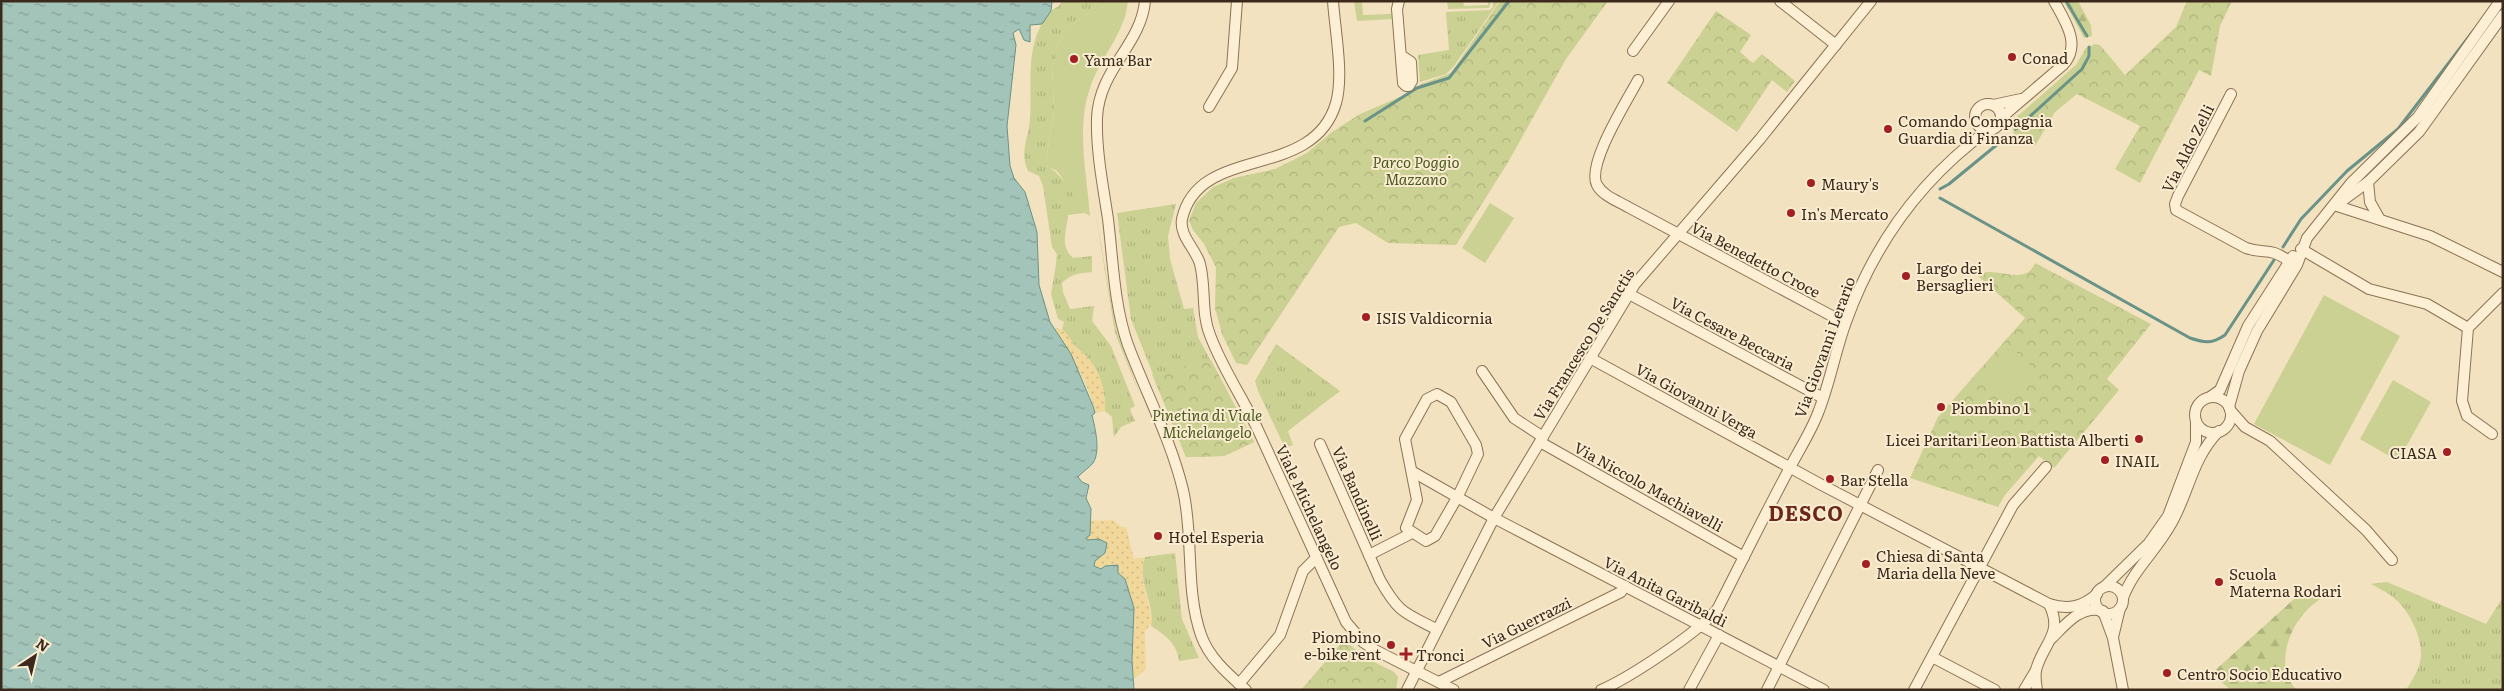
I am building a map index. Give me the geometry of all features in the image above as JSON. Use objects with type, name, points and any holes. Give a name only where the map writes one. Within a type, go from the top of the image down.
[{"type":"street","points":[[1145,1],[1139,26],[1105,81],[1097,115],[1113,266],[1122,327],[1171,450],[1184,492],[1189,518],[1193,604],[1198,623],[1210,653],[1242,687],[1280,635],[1303,571],[1316,558]]},
{"type":"street","points":[[1209,107],[1232,68],[1237,1]]},
{"type":"street","name":"Viale Michelangelo","points":[[1333,1],[1338,93],[1332,114],[1326,124],[1311,140],[1300,148],[1263,162],[1227,171],[1208,182],[1192,196],[1182,225],[1199,263],[1204,307],[1210,335],[1257,429],[1346,622],[1354,633],[1375,650],[1454,690]]},
{"type":"street","points":[[1399,1],[1397,9],[1402,56]]},
{"type":"street","points":[[1633,51],[1669,1]]},
{"type":"street","points":[[1780,1],[1836,45]]},
{"type":"street","name":"Via Francesco De Sanctis","points":[[1407,690],[1436,629],[1494,518],[1640,277],[1760,139],[1871,1]]},
{"type":"street","points":[[2022,99],[1993,105],[1983,105],[1975,115],[1976,122],[1979,126],[1988,130],[1996,127],[2000,118],[2063,65],[2070,55],[2072,40],[2068,25],[2054,1]]},
{"type":"street","points":[[2049,604],[2060,607],[2073,607],[2085,603],[2150,543],[2168,516],[2196,442],[2196,410],[2198,404],[2220,390],[2248,326],[2289,261],[2301,249],[2314,228],[2351,183],[2418,117],[2500,1]]},
{"type":"street","points":[[2334,206],[2368,182],[2428,122],[2503,15]]},
{"type":"street","name":"Via Benedetto Croce","points":[[1638,80],[1597,161],[1594,177],[1605,194],[1678,235],[1845,323]]},
{"type":"street","name":"Via Aldo Zelli","points":[[2231,94],[2178,196],[2175,204],[2176,210],[2246,248],[2254,251],[2272,250],[2289,261]]},
{"type":"street","points":[[1993,105],[1998,110],[2000,118]]},
{"type":"street","name":"Via Giovanni Lerario","points":[[1966,146],[1976,122]]},
{"type":"street","name":"Via Giovanni Lerario","points":[[1602,690],[1626,678],[1712,617],[1810,430],[1823,398],[1845,323],[1863,281],[1902,214],[1927,183],[1966,146],[1988,130]]},
{"type":"street","points":[[2368,182],[2370,202],[2379,218]]},
{"type":"street","points":[[2334,206],[2379,218],[2430,236],[2503,272]]},
{"type":"street","points":[[2301,249],[2369,289],[2428,304],[2468,328]]},
{"type":"street","points":[[2113,638],[2121,603],[2131,578],[2160,542],[2173,521],[2201,452],[2230,419],[2231,396],[2242,363],[2265,315],[2296,265],[2301,249]]},
{"type":"street","points":[[2492,434],[2467,416],[2462,401],[2468,328],[2503,293]]},
{"type":"street","name":"Via Cesare Beccaria","points":[[1629,294],[1823,398]]},
{"type":"street","name":"Via Giovanni Verga","points":[[1590,358],[1789,468],[2049,604]]},
{"type":"street","name":"Via Niccolo Machiavelli","points":[[1482,371],[1514,418],[1542,439],[1744,557]]},
{"type":"street","points":[[1434,394],[1451,402],[1478,450],[1477,459],[1458,496],[1432,539],[1426,541],[1408,531],[1406,524],[1417,500],[1405,439],[1427,399],[1434,394]]},
{"type":"street","points":[[2210,397],[2224,400],[2245,427],[2270,441],[2366,530],[2392,560]]},
{"type":"street","points":[[2196,421],[2207,431],[2245,427]]},
{"type":"street","name":"Via Bandinelli","points":[[1320,444],[1369,555],[1397,607],[1436,629]]},
{"type":"street","points":[[1914,690],[1978,567],[2013,505],[2046,467]]},
{"type":"street","points":[[1767,690],[1878,470]]},
{"type":"street","name":"Via Anita Garibaldi","points":[[1413,472],[1494,518],[1824,690]]},
{"type":"street","name":"Via Bandinelli","points":[[1369,555],[1412,533]]},
{"type":"street","name":"Via Guerrazzi","points":[[1439,682],[1621,592],[1624,586]]},
{"type":"street","points":[[2100,590],[2116,588],[2121,603]]},
{"type":"street","points":[[2100,590],[2096,602],[2113,638],[2123,690]]},
{"type":"street","points":[[2052,638],[2073,617],[2084,611],[2113,612],[2121,603]]},
{"type":"street","points":[[2024,690],[2052,638],[2055,621],[2049,604]]},
{"type":"street","points":[[1689,690],[1719,635]]},
{"type":"street","points":[[1932,657],[1995,690]]},
{"type":"street","points":[[2036,670],[2036,690]]},
{"type":"green space","points":[[1062,1],[1092,1],[1103,6],[1101,11],[1084,15],[1066,32],[1058,44],[1056,59],[1052,66],[1054,110],[1046,166],[1063,180],[1085,213],[1068,215],[1065,238],[1066,248],[1073,258],[1092,256],[1092,272],[1069,278],[1062,283],[1063,292],[1070,309],[1094,306],[1092,321],[1111,346],[1135,406],[1130,409],[1135,421],[1121,427],[1114,437],[1112,417],[1105,411],[1105,397],[1100,377],[1088,358],[1062,330],[1064,322],[1058,319],[1051,294],[1057,254],[1052,247],[1043,186],[1039,176],[1028,171],[1024,157],[1030,119],[1031,65],[1034,44],[1045,19]]},
{"type":"green space","points":[[1092,1],[1128,1],[1122,24],[1094,77],[1086,103],[1083,135],[1090,216],[1085,213],[1057,171],[1046,166],[1046,161],[1054,110],[1052,66],[1056,59],[1058,44],[1066,32],[1084,15],[1101,11],[1103,6]]},
{"type":"green space","points":[[1354,1],[1362,1],[1363,15],[1391,14],[1392,19],[1357,21]]},
{"type":"green space","points":[[1447,1],[1463,1],[1464,6],[1488,5],[1488,1],[1491,1],[1489,8],[1448,9]]},
{"type":"green space","points":[[1493,1],[1499,1],[1454,66],[1446,74],[1420,82],[1418,55],[1449,50],[1446,12],[1490,10],[1493,7]]},
{"type":"green space","name":"Parco Poggio Mazzano","points":[[1500,1],[1608,1],[1566,59],[1507,164],[1456,245],[1388,243],[1356,223],[1339,227],[1247,365],[1236,363],[1222,334],[1215,308],[1216,267],[1189,221],[1196,203],[1213,187],[1234,178],[1275,169],[1307,153],[1332,132],[1360,114],[1402,96],[1421,84],[1451,73]]},
{"type":"green space","points":[[2064,1],[2078,1],[2091,25],[2092,36],[2084,38]]},
{"type":"green space","points":[[2187,1],[2232,1],[2220,26],[2211,76],[2199,70],[2140,183],[2115,169],[2140,126],[2077,94],[2055,112],[2035,146],[2015,136],[2011,124],[2012,121],[2076,65],[2086,48],[2095,44],[2100,45],[2125,75],[2176,27]]},
{"type":"green space","points":[[1716,11],[1751,35],[1740,52],[1753,63],[1762,54],[1795,81],[1787,92],[1772,80],[1737,132],[1667,83]]},
{"type":"green space","points":[[1490,203],[1514,218],[1485,263],[1462,248]]},
{"type":"green space","points":[[1176,204],[1168,236],[1170,259],[1184,309],[1193,308],[1198,337],[1254,442],[1224,456],[1186,457],[1131,319],[1117,213]]},
{"type":"green space","points":[[1095,210],[1116,330],[1141,398],[1115,333]]},
{"type":"green space","points":[[2035,263],[2151,324],[2107,379],[2119,390],[2054,468],[2039,456],[2005,495],[1998,507],[1910,478],[1938,417],[2025,318],[1977,275],[1984,272],[2024,274]]},
{"type":"green space","points":[[2324,295],[2400,336],[2330,465],[2254,424]]},
{"type":"green space","points":[[1276,344],[1340,391],[1288,431],[1293,445],[1285,448],[1255,381]]},
{"type":"green space","points":[[2011,347],[2035,370],[2007,401],[1982,378]]},
{"type":"green space","name":"Pinetina di Viale Michelangelo","points":[[1211,360],[1254,442],[1224,456],[1186,457],[1152,374]]},
{"type":"green space","points":[[2393,380],[2431,402],[2398,461],[2360,439]]},
{"type":"green space","points":[[1175,553],[1182,619],[1199,658],[1179,661],[1173,644],[1151,626],[1151,610],[1143,575],[1145,557]]},
{"type":"green space","points":[[2387,582],[2486,624],[2503,597],[2503,690],[2406,690],[2414,677],[2421,659],[2419,639],[2405,609],[2391,596],[2371,584]]},
{"type":"green space","points":[[2335,588],[2308,609],[2301,617],[2290,637],[2286,649],[2286,671],[2290,681],[2297,690],[2231,690],[2211,674],[2304,590]]},
{"type":"green space","points":[[1344,640],[1366,658],[1394,672],[1398,677],[1396,690],[1301,690]]},
{"type":"sand","points":[[1056,328],[1066,333],[1077,349],[1086,356],[1097,371],[1105,397],[1105,411],[1095,413],[1088,390],[1054,329]]},
{"type":"sand","points":[[1113,520],[1122,527],[1126,527],[1134,559],[1145,557],[1142,573],[1152,622],[1145,632],[1146,669],[1134,679],[1134,612],[1131,600],[1118,573],[1094,566],[1095,561],[1086,538],[1090,535],[1089,521]]},
{"type":"water","points":[[1,1],[1052,1],[1051,11],[1042,24],[1030,25],[1030,42],[1024,40],[1019,29],[1013,33],[1016,45],[1007,126],[1010,166],[1014,178],[1025,192],[1037,232],[1039,285],[1050,322],[1071,354],[1095,413],[1092,415],[1097,439],[1097,452],[1093,463],[1078,477],[1082,482],[1089,485],[1086,498],[1091,509],[1090,535],[1086,538],[1087,540],[1099,539],[1107,543],[1105,553],[1095,561],[1094,566],[1101,569],[1105,566],[1118,565],[1118,573],[1125,579],[1134,608],[1132,660],[1134,690],[1,690]]},
{"type":"waterway","points":[[1365,121],[1417,88],[1449,78],[1509,1]]},
{"type":"waterway","points":[[2066,1],[2087,36]]},
{"type":"waterway","points":[[2283,247],[2301,219],[2347,171],[2398,129],[2474,30]]},
{"type":"waterway","points":[[2016,129],[2082,69],[2089,56],[2089,47]]},
{"type":"waterway","points":[[1940,189],[1949,184],[1999,143]]},
{"type":"waterway","points":[[1940,198],[2190,338],[2200,341],[2208,342],[2225,335],[2274,260]]},
{"type":"place","name":"Conad","points":[[2012,57]]},
{"type":"place","name":"Yama Bar","points":[[1074,59]]},
{"type":"place","name":"Comando Compagnia Guardia di Finanza","points":[[1888,129]]},
{"type":"place","name":"Maury's","points":[[1811,183]]},
{"type":"place","name":"In's Mercato","points":[[1791,213]]},
{"type":"place","name":"Largo dei Bersaglieri","points":[[1906,276]]},
{"type":"place","name":"ISIS Valdicornia","points":[[1366,317]]},
{"type":"place","name":"Piombino 1","points":[[1941,407]]},
{"type":"place","name":"Licei Paritari Leon Battista Alberti","points":[[2139,439]]},
{"type":"place","name":"CIASA","points":[[2447,452]]},
{"type":"place","name":"INAIL","points":[[2105,460]]},
{"type":"place","name":"Bar Stella","points":[[1830,479]]},
{"type":"place","name":"Hotel Esperia","points":[[1158,536]]},
{"type":"place","name":"Chiesa di Santa Maria della Neve","points":[[1866,564]]},
{"type":"place","name":"Scuola Materna Rodari","points":[[2219,582]]},
{"type":"place","name":"Piombino e-bike rent","points":[[1391,645]]},
{"type":"place","name":"Tronci","points":[[1406,654]]},
{"type":"place","name":"Centro Socio Educativo","points":[[2167,673]]},
{"type":"district","name":"DESCO","points":[[1806,512]]}]
